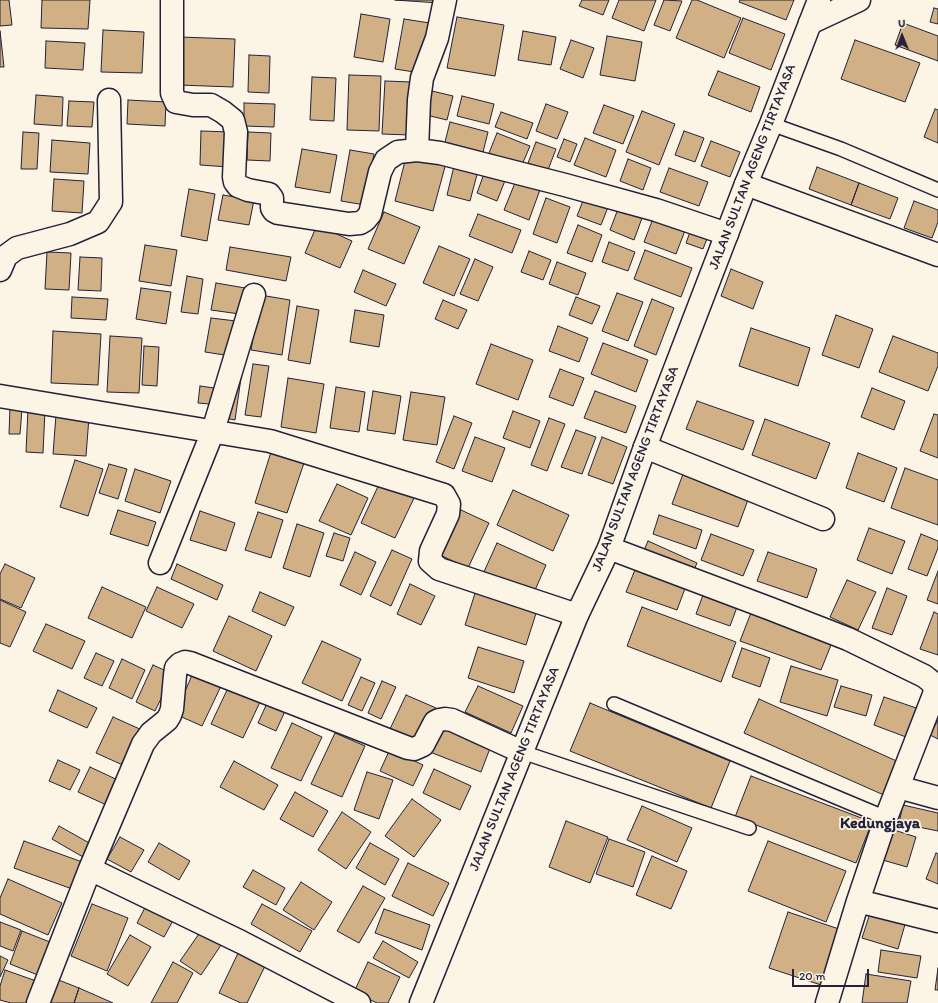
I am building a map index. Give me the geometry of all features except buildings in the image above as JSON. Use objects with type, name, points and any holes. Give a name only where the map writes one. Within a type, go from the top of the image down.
[{"type":"street","points":[[172,0],[172,93],[176,102],[211,106],[223,112],[233,120],[236,132],[235,182],[238,186],[248,190],[269,194],[272,198],[272,208],[278,213],[349,224],[360,223],[370,214],[380,172],[386,160],[398,152],[417,150],[440,154],[565,184],[656,210],[727,234]]},
{"type":"street","points":[[417,150],[419,100],[422,78],[437,38],[445,0]]},
{"type":"street","name":"JALAN SULTAN AGENG TIRTAYASA","points":[[421,1003],[577,614],[609,548],[645,447],[746,184],[819,0]]},
{"type":"street","points":[[810,23],[859,0]]},
{"type":"street","points":[[0,270],[6,256],[17,248],[70,234],[98,222],[111,202],[109,100]]},
{"type":"street","points":[[746,184],[938,255]]},
{"type":"street","points":[[160,563],[213,431],[254,295]]},
{"type":"street","points":[[0,396],[270,441],[444,496],[450,504],[448,514],[431,551],[430,561],[439,569],[577,614]]},
{"type":"street","points":[[645,447],[823,519]]},
{"type":"street","points":[[609,548],[848,639],[930,680],[933,683],[935,692],[886,818],[858,901],[827,1003]]},
{"type":"street","points":[[38,1003],[90,869],[143,744],[151,733],[167,720],[170,715],[172,709],[176,668],[180,664],[185,662],[408,748],[414,749],[423,745],[435,722],[445,719],[452,720],[522,752]]},
{"type":"street","points":[[898,787],[938,798]]},
{"type":"street","points":[[90,869],[241,942],[359,1003]]},
{"type":"street","points":[[858,901],[938,921]]},
{"type":"lane","points":[[771,124],[841,150],[938,190]]},
{"type":"lane","points":[[614,704],[886,818]]},
{"type":"lane","points":[[522,752],[749,828]]},
{"type":"district","name":"Kedungjaya","points":[[880,824]]}]
